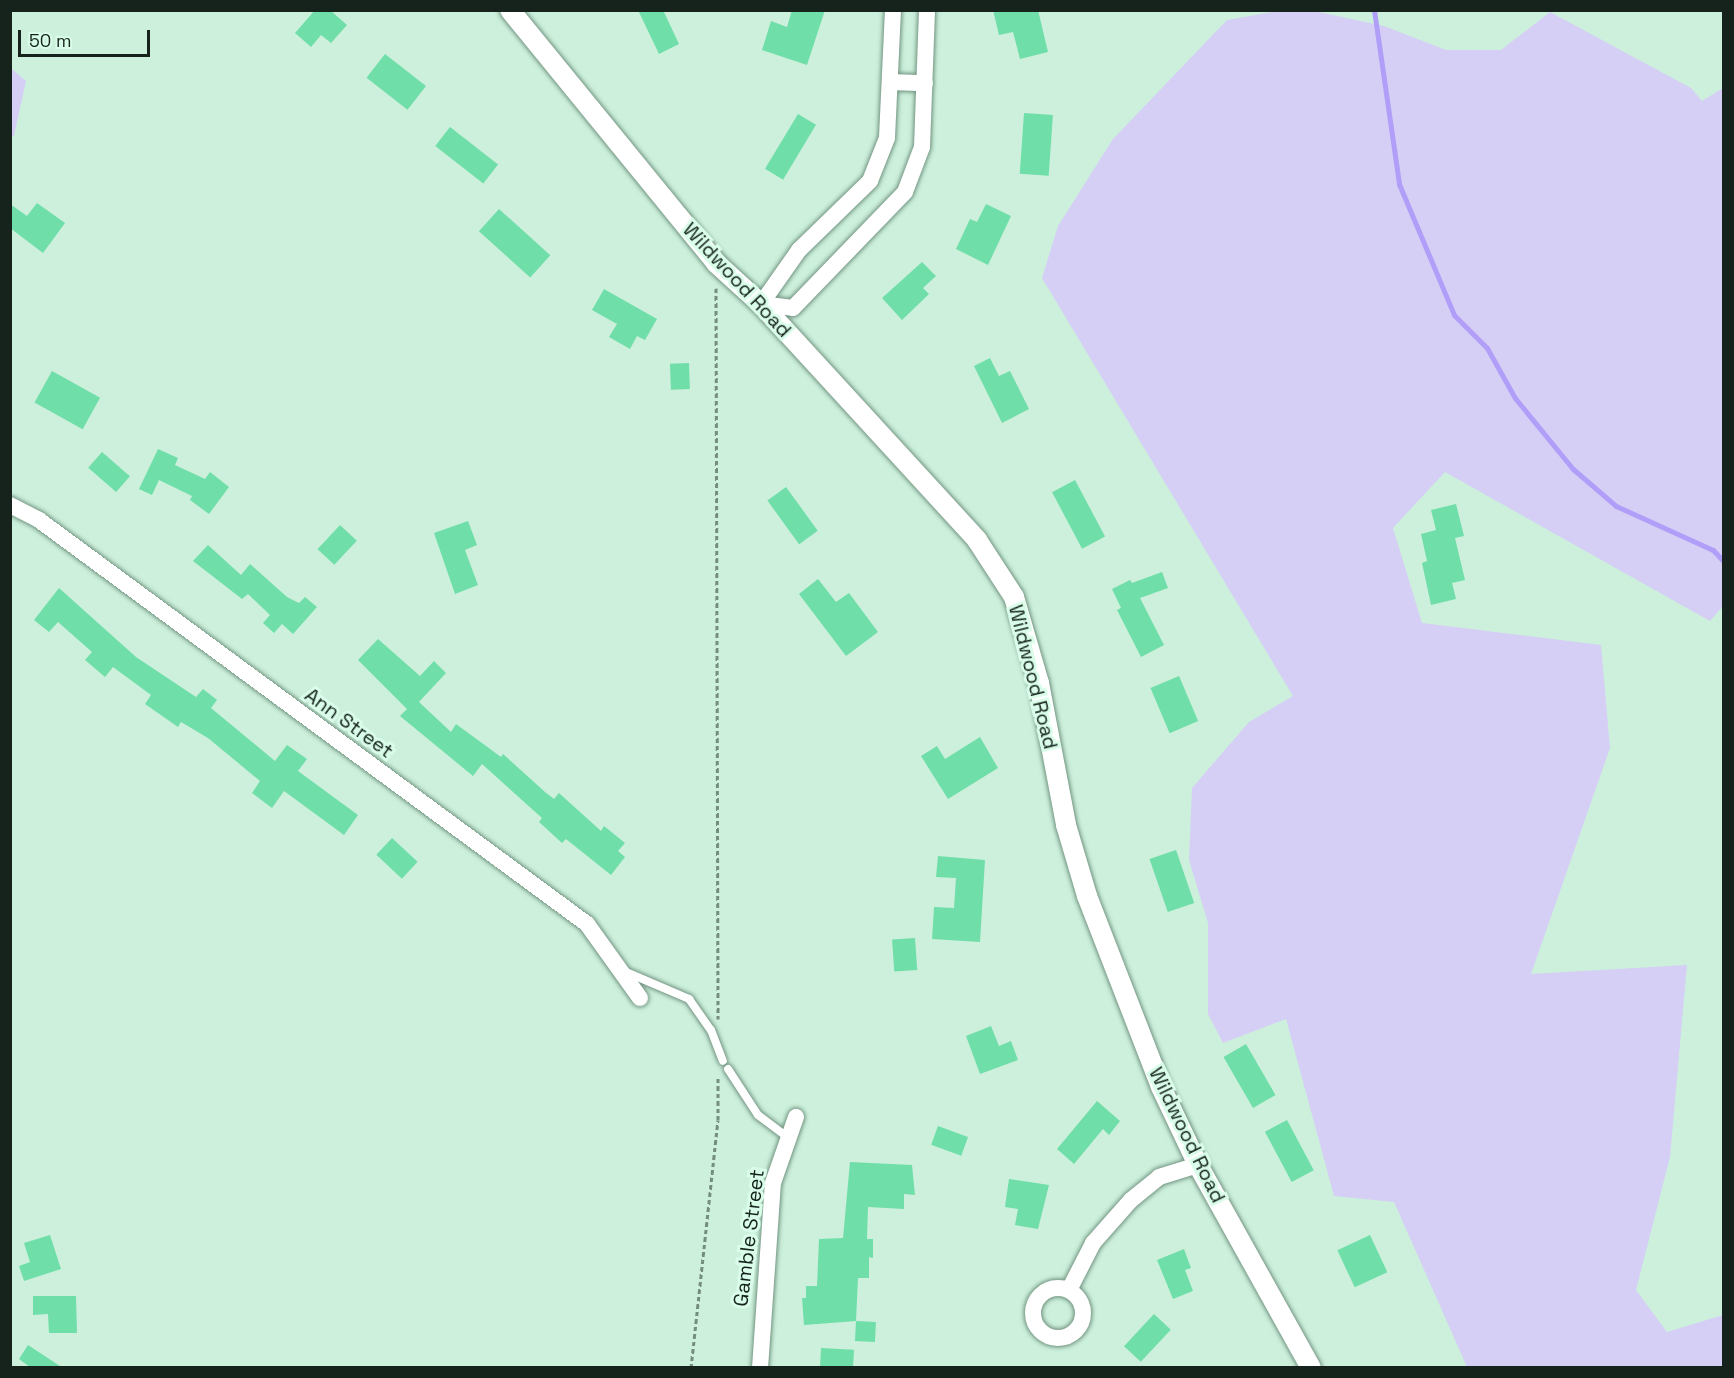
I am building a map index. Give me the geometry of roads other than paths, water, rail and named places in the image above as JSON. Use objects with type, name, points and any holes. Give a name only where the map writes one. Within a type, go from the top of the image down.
[{"type":"street","name":"Wildwood Road","points":[[510,10],[716,263],[761,304],[977,540],[1014,597],[1039,683],[1066,825],[1087,896],[1161,1087],[1198,1165],[1311,1368]]},
{"type":"street","points":[[893,10],[887,138],[870,181],[799,250],[761,304],[793,308],[905,192],[922,147],[927,10]]},
{"type":"street","points":[[890,82],[925,83]]},
{"type":"street","name":"Ann Street","points":[[10,505],[39,520],[587,924],[640,998]]},
{"type":"street","name":"Gamble Street","points":[[760,1368],[773,1183],[796,1116]]},
{"type":"street","points":[[1069,1290],[1093,1244],[1131,1200],[1159,1177],[1198,1165]]},
{"type":"lane","points":[[620,970],[689,999],[711,1030],[723,1061]]},
{"type":"lane","points":[[728,1069],[758,1115],[787,1137]]},
{"type":"waterway","points":[[1374,10],[1399,184],[1454,315],[1487,348],[1515,398],[1573,469],[1616,506],[1713,550],[1724,562]]}]
